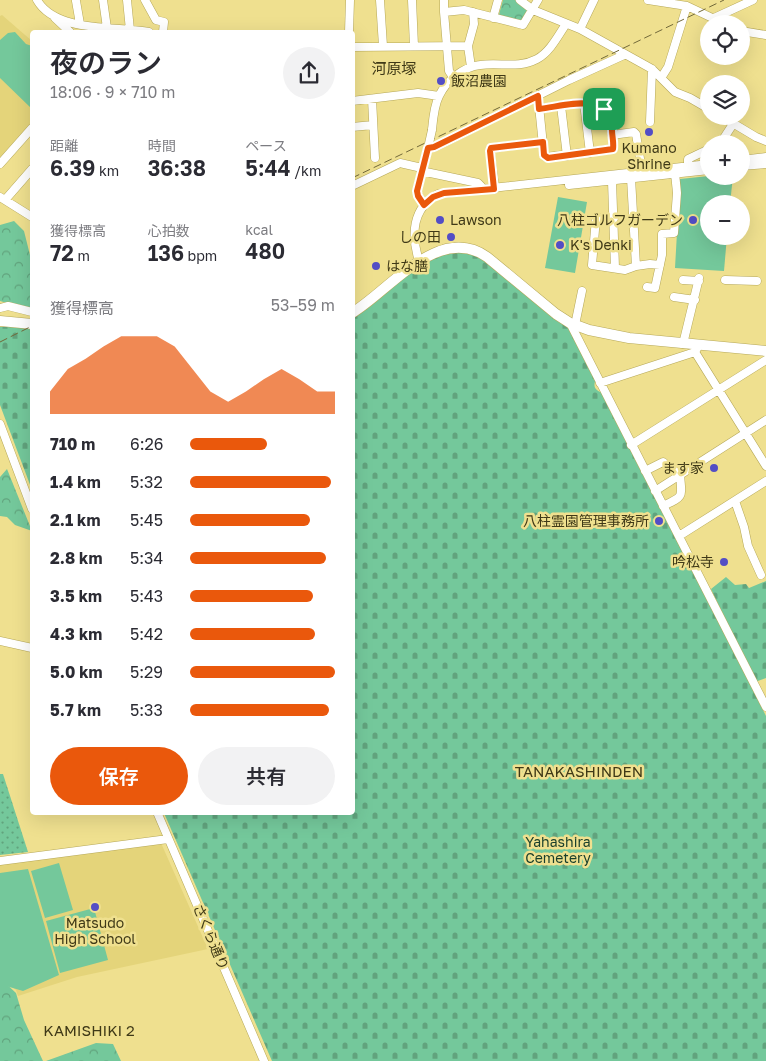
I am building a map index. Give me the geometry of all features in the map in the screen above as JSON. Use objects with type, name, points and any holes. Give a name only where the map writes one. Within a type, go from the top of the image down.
[{"type":"main road","points":[[355,311],[419,261],[436,253],[457,247],[479,251],[556,314],[588,330],[616,337],[684,344],[697,348],[766,351]]},
{"type":"main road","points":[[0,320],[30,324]]},
{"type":"street","points":[[37,0],[47,13],[68,30]]},
{"type":"street","points":[[103,0],[107,28]]},
{"type":"street","points":[[127,0],[129,30]]},
{"type":"street","points":[[145,0],[156,20],[164,22],[163,30]]},
{"type":"street","points":[[349,30],[350,0]]},
{"type":"street","points":[[380,0],[383,46]]},
{"type":"street","points":[[412,0],[414,46]]},
{"type":"street","points":[[444,0],[448,71],[453,77]]},
{"type":"street","points":[[493,18],[498,0]]},
{"type":"street","points":[[520,0],[533,10],[580,29],[652,69],[675,92],[700,104]]},
{"type":"street","points":[[444,12],[464,10],[523,25],[538,0]]},
{"type":"street","points":[[580,29],[594,0]]},
{"type":"street","points":[[648,0],[686,3],[708,15]]},
{"type":"street","points":[[720,15],[753,0]]},
{"type":"street","points":[[76,1],[80,24]]},
{"type":"street","points":[[661,78],[668,67],[686,3]]},
{"type":"street","points":[[471,67],[468,46],[474,24],[473,12]]},
{"type":"street","points":[[54,17],[97,30],[107,28],[122,30]]},
{"type":"street","points":[[424,205],[418,196],[418,182],[428,148],[434,111],[439,96],[453,77],[471,67],[480,65],[521,65],[538,59],[548,50],[566,24]]},
{"type":"street","points":[[750,32],[766,35]]},
{"type":"street","points":[[355,47],[468,46]]},
{"type":"street","points":[[428,148],[443,143],[624,55]]},
{"type":"street","points":[[650,122],[652,69]]},
{"type":"street","points":[[355,102],[418,93],[439,96]]},
{"type":"street","points":[[538,96],[539,109],[544,155],[546,157],[612,150],[614,147],[609,118],[604,109],[594,104],[584,103],[539,109]]},
{"type":"street","points":[[372,99],[375,158]]},
{"type":"street","points":[[584,103],[590,153]]},
{"type":"street","points":[[561,106],[568,156]]},
{"type":"street","points":[[355,127],[373,125]]},
{"type":"street","points":[[735,125],[756,137],[766,140]]},
{"type":"street","points":[[0,164],[30,131]]},
{"type":"street","points":[[612,135],[634,132],[636,134],[642,171]]},
{"type":"street","points":[[494,189],[491,148],[543,142]]},
{"type":"street","points":[[688,166],[688,159],[700,153]]},
{"type":"street","points":[[750,159],[766,157]]},
{"type":"street","points":[[355,185],[400,164],[478,183],[481,190]]},
{"type":"street","points":[[750,165],[766,164]]},
{"type":"street","points":[[419,261],[415,241],[417,215],[424,205],[438,194],[700,165]]},
{"type":"street","points":[[30,170],[2,199],[30,216]]},
{"type":"street","points":[[424,205],[446,197],[700,171]]},
{"type":"street","points":[[647,287],[655,288],[662,255],[662,234],[674,233],[677,193],[675,173]]},
{"type":"street","points":[[631,178],[636,266]]},
{"type":"street","points":[[612,181],[614,268]]},
{"type":"street","points":[[614,218],[596,218],[592,265],[625,270],[650,264],[660,265]]},
{"type":"street","points":[[683,280],[699,280],[684,344]]},
{"type":"street","points":[[725,280],[757,281]]},
{"type":"street","points":[[582,291],[573,324],[600,384],[766,707]]},
{"type":"street","points":[[674,297],[695,300]]},
{"type":"street","points":[[0,308],[8,306],[30,312]]},
{"type":"street","points":[[600,384],[697,348],[718,390],[766,466]]},
{"type":"street","points":[[632,445],[766,360]]},
{"type":"street","points":[[655,491],[766,420]]},
{"type":"street","points":[[0,424],[30,503]]},
{"type":"street","points":[[645,471],[663,462],[680,475],[682,495],[680,498],[663,506]]},
{"type":"street","points":[[679,536],[766,480]]},
{"type":"street","points":[[735,501],[744,526],[748,546],[761,575]]},
{"type":"street","points":[[0,641],[30,648]]},
{"type":"street","name":"さくら通り","points":[[158,815],[264,1061]]},
{"type":"street","points":[[0,861],[168,839]]},
{"type":"shaded area","points":[[2,15],[30,39],[30,124],[0,157],[0,16]]},
{"type":"shaded area","name":"Matsudo High School","points":[[161,843],[208,949],[77,977],[18,996],[16,990],[0,976],[0,865]]},
{"type":"green space","points":[[503,0],[515,0],[527,9],[528,13],[522,23],[498,18]]},
{"type":"green space","points":[[15,32],[26,44],[30,45],[30,107],[0,78],[0,40],[8,33]]},
{"type":"green space","name":"八柱ゴルフガーデン","points":[[700,177],[700,185],[732,185],[731,195],[700,195],[700,245],[726,245],[724,271],[675,268],[680,179]]},
{"type":"green space","points":[[558,197],[587,202],[575,273],[545,268]]},
{"type":"green space","points":[[14,221],[24,231],[30,255],[30,310],[0,301],[0,225]]},
{"type":"green space","name":"Yahashira Cemetery","points":[[454,251],[476,254],[567,325],[596,379],[595,388],[603,393],[766,716],[766,1061],[272,1061],[165,815],[355,815],[355,317],[421,265]]},
{"type":"green space","points":[[0,327],[30,328],[30,485],[0,405]]},
{"type":"green space","points":[[7,469],[30,530],[15,525],[7,517],[0,516],[0,477]]},
{"type":"green space","points":[[726,577],[735,585],[746,584],[749,588],[766,581],[766,678],[755,682],[711,589]]},
{"type":"green space","points":[[0,774],[3,774],[28,852],[0,855]]},
{"type":"green space","points":[[59,863],[73,910],[45,918],[31,871]]},
{"type":"green space","points":[[28,869],[59,975],[23,991],[6,986],[0,979],[0,873]]},
{"type":"green space","points":[[94,908],[108,960],[60,973],[46,921]]},
{"type":"green space","points":[[0,978],[16,993],[24,1020],[43,1061],[0,1061]]},
{"type":"green space","points":[[96,1043],[113,1044],[121,1061],[46,1061]]},
{"type":"railway","points":[[355,177],[724,0]]},
{"type":"railway","points":[[0,342],[30,327]]},
{"type":"place","name":"飯沼農園","points":[[441,81]]},
{"type":"place","name":"Kumano Shrine","points":[[649,132]]},
{"type":"place","name":"Lawson","points":[[440,220]]},
{"type":"place","name":"八柱ゴルフガーデン","points":[[693,220]]},
{"type":"place","name":"しの田","points":[[451,237]]},
{"type":"place","name":"K's Denki","points":[[560,245]]},
{"type":"place","name":"はな膳","points":[[376,266]]},
{"type":"place","name":"ます家","points":[[714,468]]},
{"type":"place","name":"八柱霊園管理事務所","points":[[659,521]]},
{"type":"place","name":"吟松寺","points":[[724,562]]},
{"type":"place","name":"Matsudo High School","points":[[95,907]]},
{"type":"district","name":"河原塚","points":[[394,69]]},
{"type":"district","name":"TANAKASHINDEN","points":[[579,772]]},
{"type":"district","name":"KAMISHIKI 2","points":[[89,1031]]},
{"type":"route","points":[[538,96],[539,109],[590,103],[604,109],[611,124],[614,147],[612,150],[548,158],[544,155],[543,142],[491,148],[494,189],[438,194],[424,205],[418,196],[418,182],[428,148],[485,123],[512,108],[538,96]]}]
